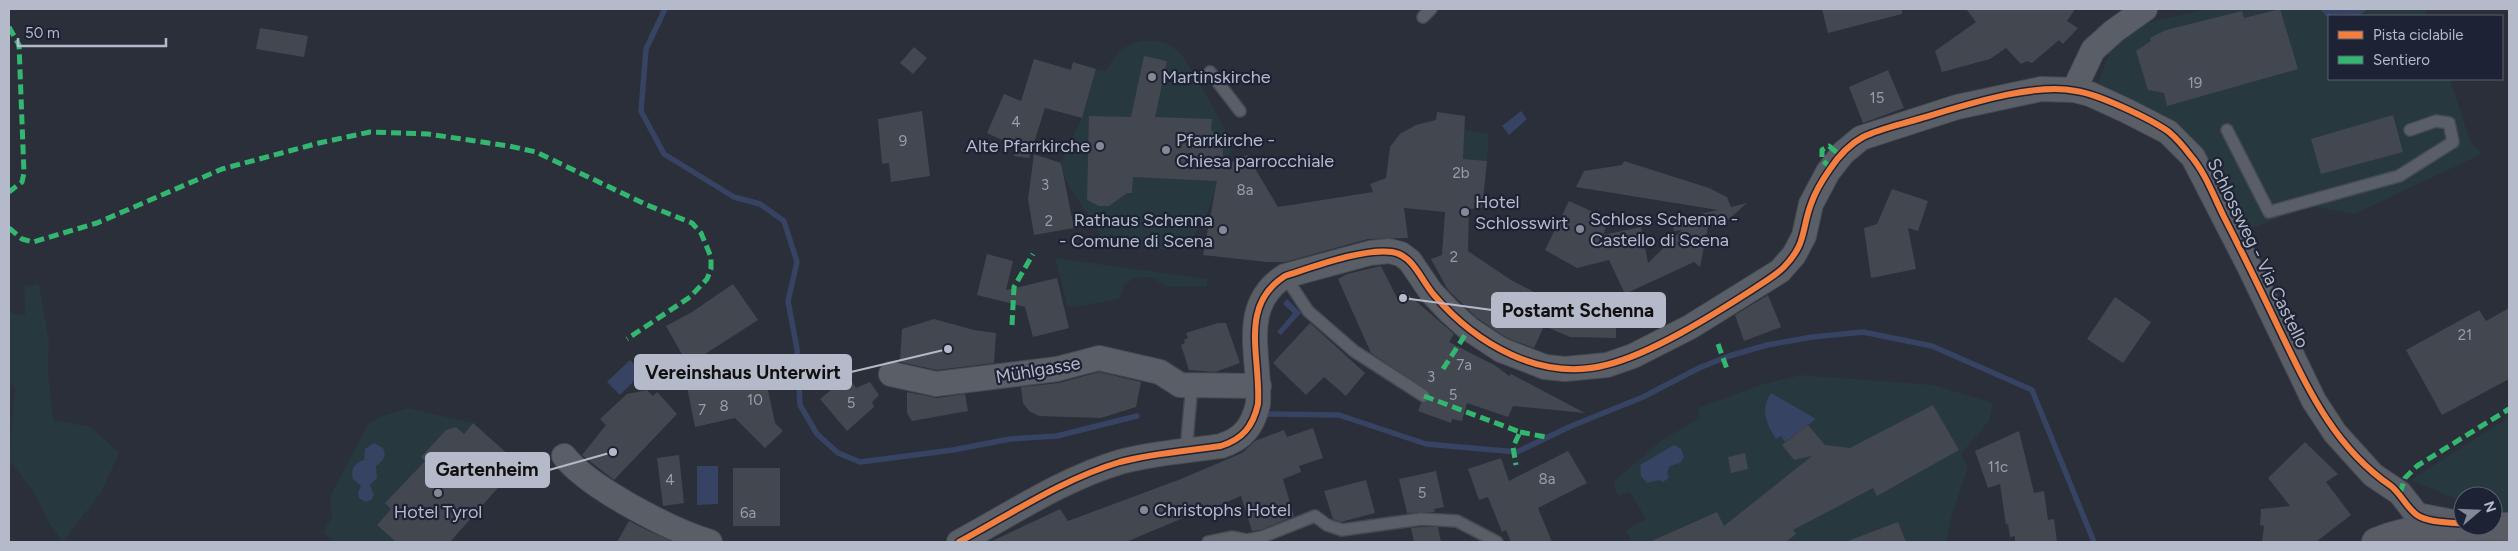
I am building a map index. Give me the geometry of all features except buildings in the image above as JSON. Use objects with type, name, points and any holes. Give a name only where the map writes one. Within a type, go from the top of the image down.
[{"type":"street","points":[[2074,90],[2093,50],[2114,31],[2145,9]]},
{"type":"street","name":"Schlossweg - Via Castello","points":[[1285,276],[1370,253],[1389,251],[1401,254],[1410,261],[1431,292],[1449,311],[1470,329],[1501,350],[1545,367],[1565,369],[1607,365],[1633,356],[1685,330],[1780,271],[1794,254],[1804,236],[1811,204],[1828,172],[1843,152],[1862,138],[1957,107],[2041,89],[2074,90],[2090,94],[2168,132],[2193,158],[2249,266],[2314,401],[2335,434],[2373,475],[2400,493],[2417,515],[2436,521],[2453,523]]},
{"type":"street","points":[[960,542],[1047,493],[1101,469],[1147,456],[1221,446],[1239,437],[1251,425],[1259,395],[1255,314],[1263,295],[1273,283],[1285,276]]},
{"type":"street","name":"Mühlgasse","points":[[891,374],[936,384],[1057,370],[1099,358],[1160,372],[1185,385]]},
{"type":"street","points":[[1185,385],[1259,395]]},
{"type":"street","points":[[564,456],[573,467],[621,500],[683,534],[710,542]]},
{"type":"street","points":[[2389,485],[2394,502],[2386,539],[2438,527],[2453,527]]},
{"type":"lane","points":[[1210,72],[1240,112]]},
{"type":"lane","points":[[2227,130],[2269,212],[2399,176],[2453,142],[2449,123],[2436,121],[2410,130]]},
{"type":"lane","points":[[1285,276],[1308,311],[1354,351],[1424,396]]},
{"type":"lane","points":[[1185,385],[1191,394],[1186,451]]},
{"type":"lane","points":[[1208,542],[1232,537],[1247,540],[1262,537],[1315,516],[1327,525],[1342,530],[1421,520],[1457,521],[1497,542]]},
{"type":"shaded area","points":[[2206,9],[2425,9],[2428,15],[2328,15],[2328,80],[2450,80],[2470,141],[2482,154],[2354,214],[2312,206],[2244,231],[2206,155],[2172,125],[2098,83],[2114,41],[2150,22]]},
{"type":"shaded area","points":[[1141,41],[1158,41],[1169,44],[1181,54],[1200,83],[1232,143],[1228,159],[1203,221],[1193,237],[1179,248],[1172,250],[1152,249],[1102,237],[1070,187],[1063,171],[1062,164],[1066,150],[1080,123],[1096,69],[1106,71],[1124,48]]},
{"type":"shaded area","points":[[1464,130],[1489,134],[1487,161],[1463,159]]},
{"type":"shaded area","points":[[1055,258],[1207,279],[1207,286],[1167,287],[1151,277],[1135,278],[1125,284],[1119,299],[1068,308]]},
{"type":"shaded area","points":[[39,284],[49,341],[48,373],[53,420],[91,427],[119,453],[102,491],[63,542],[48,521],[35,494],[9,460],[15,388],[9,382],[9,310],[13,314],[25,315],[24,286]]},
{"type":"shaded area","points":[[1801,375],[1934,385],[1993,403],[1989,421],[1961,454],[1968,467],[1950,522],[1946,542],[1731,542],[1717,512],[1649,542],[1632,542],[1626,530],[1646,519],[1630,492],[1618,496],[1613,482],[1662,440],[1700,418],[1698,408],[1760,385]]},
{"type":"shaded area","points":[[408,408],[473,423],[464,434],[456,427],[446,430],[421,457],[425,461],[386,503],[391,509],[377,525],[396,542],[334,542],[323,532],[332,517],[330,497],[368,424],[380,417]]},
{"type":"shaded area","points":[[2509,417],[2509,516],[2503,514],[2503,486],[2453,486],[2453,498],[2411,480]]},
{"type":"water","points":[[2320,9],[2368,9],[2359,15],[2326,16]]},
{"type":"water","points":[[1521,111],[1527,119],[1509,135],[1502,126]]},
{"type":"water","points":[[1287,299],[1301,313],[1281,335],[1277,332],[1293,313],[1283,304]]},
{"type":"water","points":[[630,360],[642,373],[620,395],[607,382]]},
{"type":"water","points":[[1771,393],[1816,419],[1785,442],[1781,436],[1776,439],[1767,422],[1765,411]]},
{"type":"water","points":[[374,443],[383,448],[384,456],[376,466],[377,478],[370,485],[374,495],[371,500],[366,502],[359,498],[358,493],[361,486],[353,479],[352,472],[358,462],[364,460],[365,449]]},
{"type":"water","points":[[1674,445],[1681,449],[1684,457],[1680,463],[1670,466],[1667,472],[1669,478],[1663,482],[1659,480],[1647,483],[1641,476],[1640,465]]},
{"type":"water","points":[[697,466],[718,466],[718,504],[697,505]]},
{"type":"waterway","points":[[665,9],[646,49],[641,111],[664,154],[734,197],[760,204],[784,221],[797,262],[788,301],[797,349],[800,405],[817,434],[838,453],[860,462],[953,450],[1010,439],[1057,436],[1137,416]]},
{"type":"waterway","points":[[1268,414],[1339,415],[1426,444],[1517,452],[1569,427],[1643,397],[1699,368],[1729,356],[1767,345],[1812,337],[1863,332],[1932,346],[2032,390],[2094,542]]},
{"type":"marked path","points":[[9,27],[19,45],[24,173],[22,182],[9,192]]},
{"type":"marked path","points":[[9,228],[22,239],[33,242],[97,223],[222,169],[319,143],[370,132],[428,134],[509,146],[536,152],[647,205],[692,223],[701,233],[711,257],[711,269],[707,279],[690,297],[627,339]]},
{"type":"marked path","points":[[1831,168],[1822,160],[1822,150],[1829,146],[1841,156]]},
{"type":"marked path","points":[[1012,325],[1014,287],[1033,254]]},
{"type":"marked path","points":[[1443,369],[1469,329]]},
{"type":"marked path","points":[[1718,344],[1727,369]]},
{"type":"marked path","points":[[1424,396],[1520,432],[1513,447],[1516,465]]},
{"type":"marked path","points":[[2400,493],[2405,478],[2417,466],[2509,409]]},
{"type":"marked path","points":[[1520,432],[1546,437]]},
{"type":"cycle path","points":[[959,542],[1058,487],[1099,469],[1145,456],[1221,446],[1235,440],[1250,425],[1258,404],[1255,334],[1261,302],[1270,288],[1285,276],[1353,255],[1392,252],[1406,258],[1434,295],[1469,329],[1511,355],[1534,363],[1558,368],[1582,369],[1606,365],[1624,360],[1681,333],[1736,300],[1780,270],[1797,251],[1811,204],[1822,181],[1833,164],[1858,140],[1882,129],[1995,97],[2038,90],[2058,89],[2086,93],[2110,102],[2161,127],[2177,140],[2205,177],[2312,395],[2338,435],[2371,471],[2395,489],[2417,515],[2433,521],[2453,523]]},
{"type":"place","name":"Martinskirche","points":[[1152,77]]},
{"type":"place","name":"Alte Pfarrkirche","points":[[1100,146]]},
{"type":"place","name":"Pfarrkirche - Chiesa parrocchiale","points":[[1166,150]]},
{"type":"place","name":"Hotel Schlosswirt","points":[[1465,212]]},
{"type":"place","name":"Schloss Schenna - Castello di Scena","points":[[1580,229]]},
{"type":"place","name":"Rathaus Schenna - Comune di Scena","points":[[1223,230]]},
{"type":"place","name":"Postamt Schenna","points":[[1403,298]]},
{"type":"place","name":"Vereinshaus Unterwirt","points":[[948,349]]},
{"type":"place","name":"Gartenheim","points":[[613,452]]},
{"type":"place","name":"Hotel Tyrol","points":[[438,493]]},
{"type":"place","name":"Christophs Hotel","points":[[1144,510]]}]
